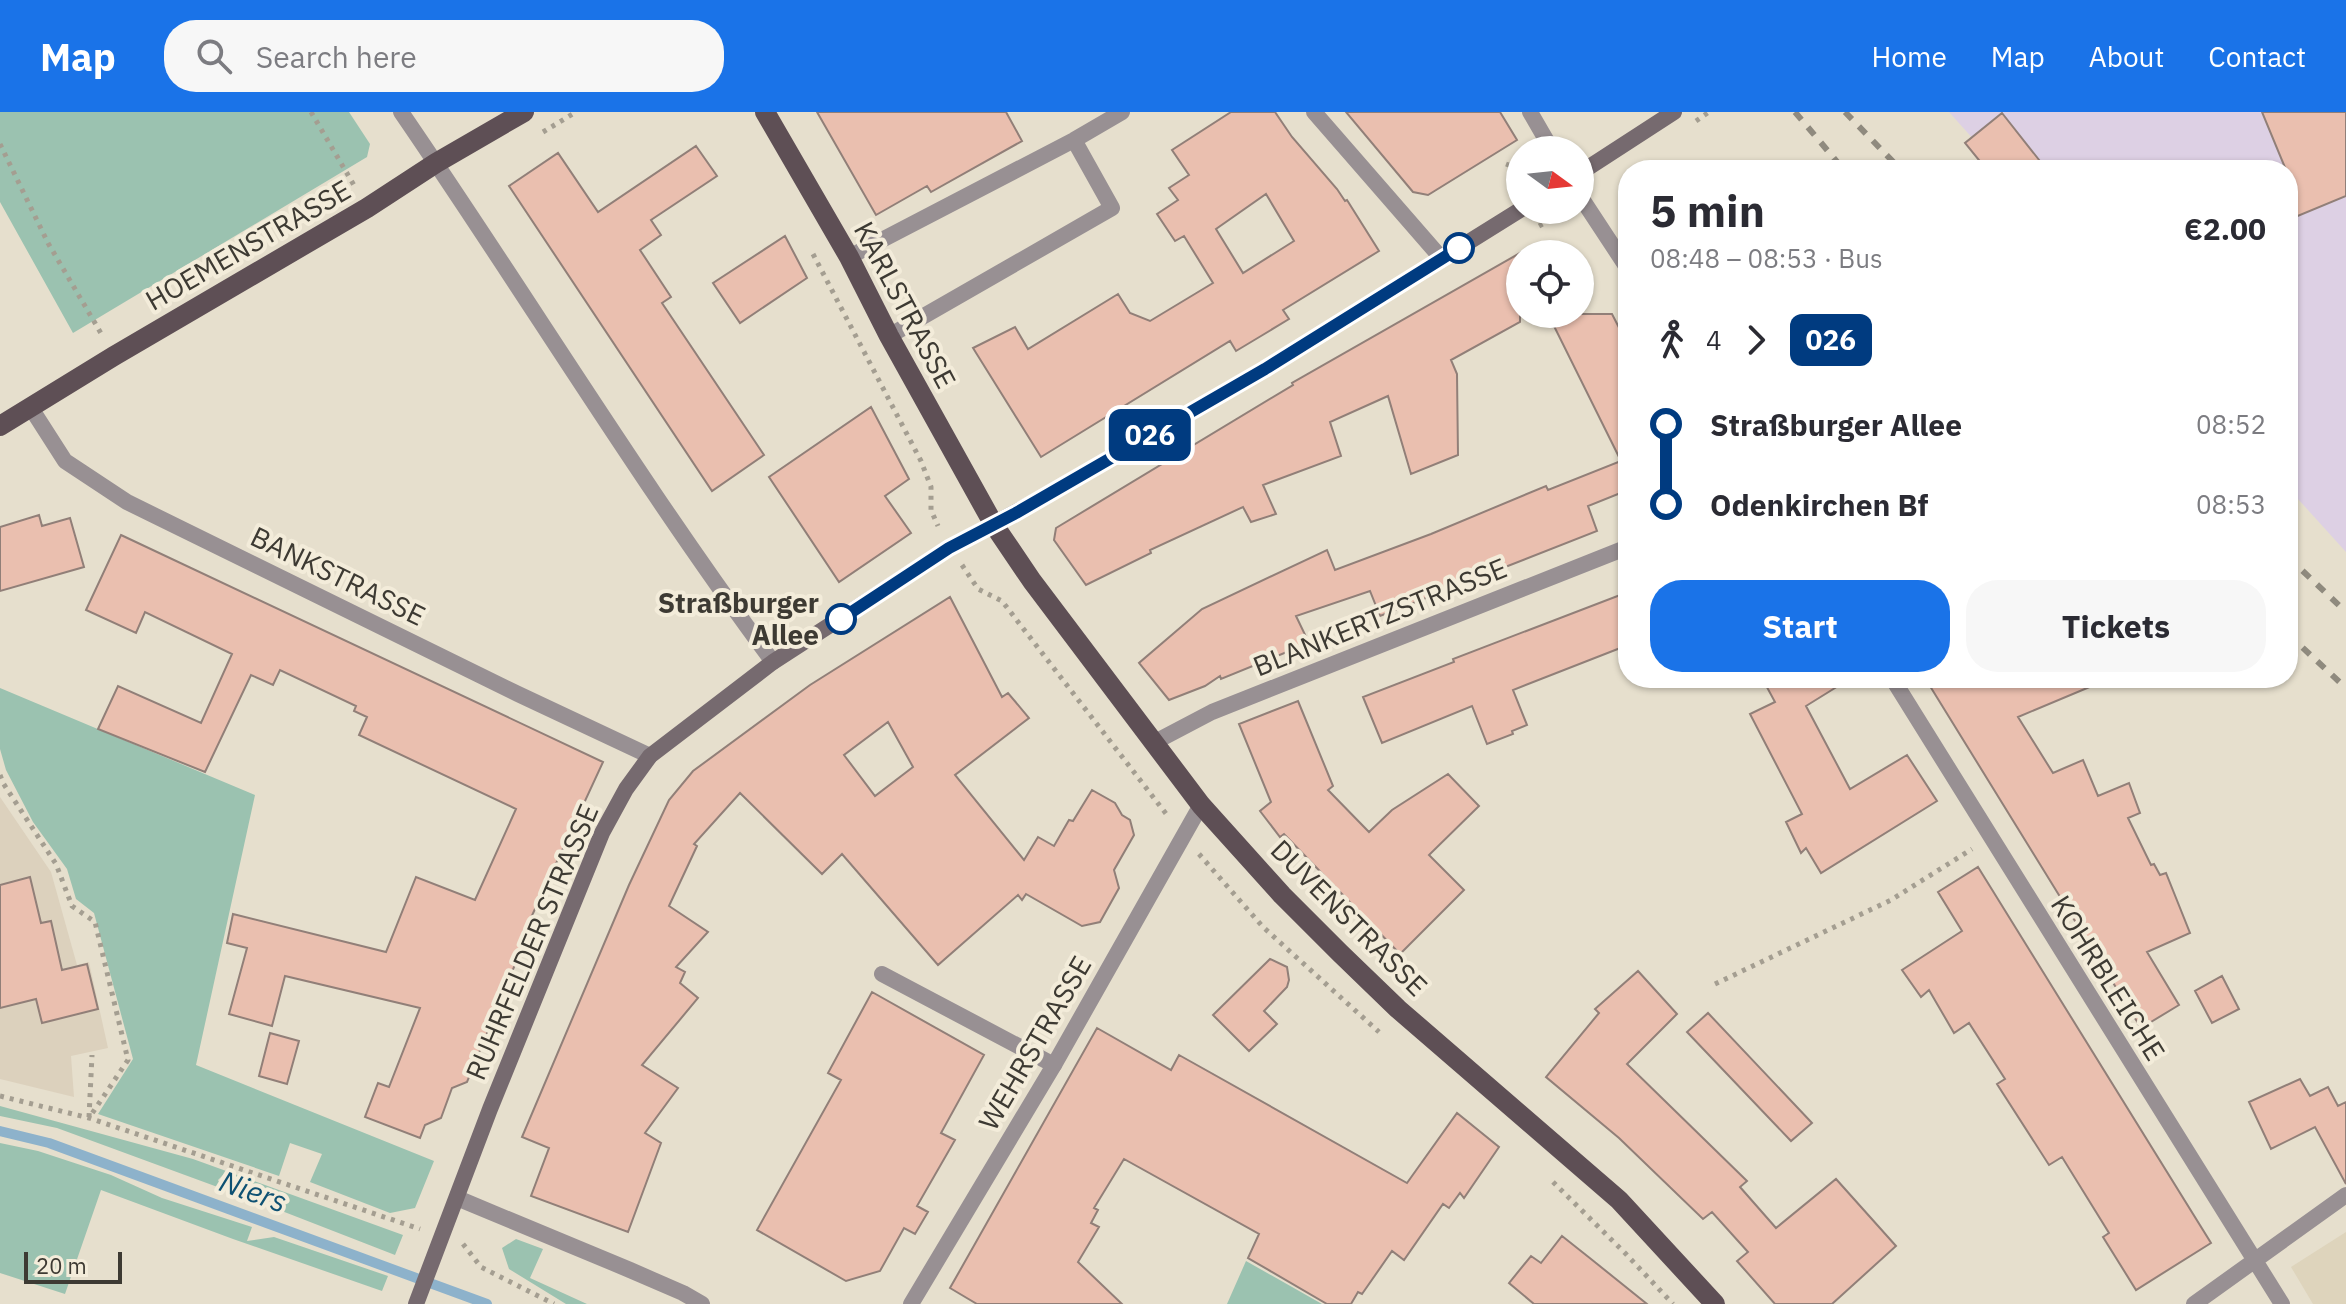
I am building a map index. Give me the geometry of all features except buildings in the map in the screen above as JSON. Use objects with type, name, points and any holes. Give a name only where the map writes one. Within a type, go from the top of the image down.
[{"type":"main road","name":"HOEMENSTRASSE","points":[[0,426],[524,112]]},
{"type":"main road","name":"KARLSTRASSE","points":[[765,112],[849,257],[889,336],[994,525]]},
{"type":"main road","points":[[1594,164],[1674,112]]},
{"type":"main road","name":"RUHRFELDER STRASSE","points":[[417,1300],[490,1109],[602,833],[626,789],[650,756],[773,662],[949,548],[1265,369],[1506,219]]},
{"type":"main road","name":"DUVENSTRASSE","points":[[994,525],[1032,581],[1201,805],[1282,895],[1398,1009],[1619,1200],[1715,1304]]},
{"type":"street","points":[[401,112],[705,570],[773,662]]},
{"type":"street","points":[[849,257],[1122,112]]},
{"type":"street","points":[[1314,112],[1442,259]]},
{"type":"street","points":[[1530,112],[1544,136]]},
{"type":"street","points":[[889,336],[1112,208],[1074,140]]},
{"type":"street","points":[[1594,217],[1618,254]]},
{"type":"street","name":"BANKSTRASSE","points":[[31,408],[65,461],[127,502],[650,756]]},
{"type":"street","name":"BLANKERTZSTRASSE","points":[[1153,743],[1212,712],[1618,551]]},
{"type":"street","name":"KOHRBLEICHE","points":[[1898,688],[2282,1304]]},
{"type":"street","name":"WEHRSTRASSE","points":[[911,1304],[1054,1065],[1201,805]]},
{"type":"street","points":[[882,974],[1054,1065]]},
{"type":"street","points":[[2194,1304],[2346,1195]]},
{"type":"street","points":[[457,1198],[630,1270],[702,1304]]},
{"type":"path","points":[[311,112],[367,208]]},
{"type":"path","points":[[0,144],[48,243],[114,356]]},
{"type":"path","points":[[809,246],[921,461],[931,487],[931,510],[949,548],[978,589],[1002,601]]},
{"type":"path","points":[[0,775],[56,864],[72,906],[95,922],[128,1060],[89,1118]]},
{"type":"path","points":[[1715,984],[1891,900],[1990,838]]},
{"type":"path","points":[[89,1118],[92,1055]]},
{"type":"path","points":[[0,1096],[89,1118],[442,1235],[464,1244],[481,1267],[554,1304]]},
{"type":"shaded area","points":[[1949,112],[2346,112],[2346,552],[2298,499],[2298,160],[1992,160]]},
{"type":"shaded area","points":[[0,797],[51,872],[77,965],[89,962],[108,1048],[71,1056],[74,1097],[0,1079]]},
{"type":"shaded area","points":[[2346,1232],[2346,1304],[2313,1304],[2291,1267]]},
{"type":"green space","points":[[0,112],[349,112],[370,144],[367,157],[73,333],[0,202]]},
{"type":"green space","points":[[0,688],[255,795],[196,1065],[434,1161],[415,1208],[390,1213],[310,1182],[322,1154],[290,1143],[279,1176],[98,1114],[133,1059],[94,913],[76,899],[67,869],[33,822],[6,770],[0,749]]},
{"type":"green space","points":[[0,1106],[193,1159],[403,1235],[395,1255],[269,1206],[272,1191],[224,1174],[218,1180],[223,1189],[57,1128],[0,1116]]},
{"type":"green space","points":[[0,1143],[38,1151],[111,1175],[162,1198],[252,1227],[247,1241],[274,1237],[388,1276],[382,1291],[101,1190],[65,1294],[0,1273]]},
{"type":"green space","points":[[516,1239],[543,1249],[530,1278],[587,1304],[566,1304],[509,1269],[502,1248]]},
{"type":"green space","points":[[1246,1261],[1322,1304],[1227,1304]]},
{"type":"waterway","name":"Niers","points":[[0,1131],[49,1143],[487,1304]]},
{"type":"railway","points":[[1795,112],[1836,160]]},
{"type":"railway","points":[[1845,112],[1891,160]]},
{"type":"railway","points":[[2298,566],[2346,612]]},
{"type":"railway","points":[[2298,643],[2346,688]]},
{"type":"bus line","name":"026","points":[[841,619],[949,548],[1016,513],[1265,369],[1459,248]]},
{"type":"place","name":"Straßburger Allee","points":[[841,619]]}]
